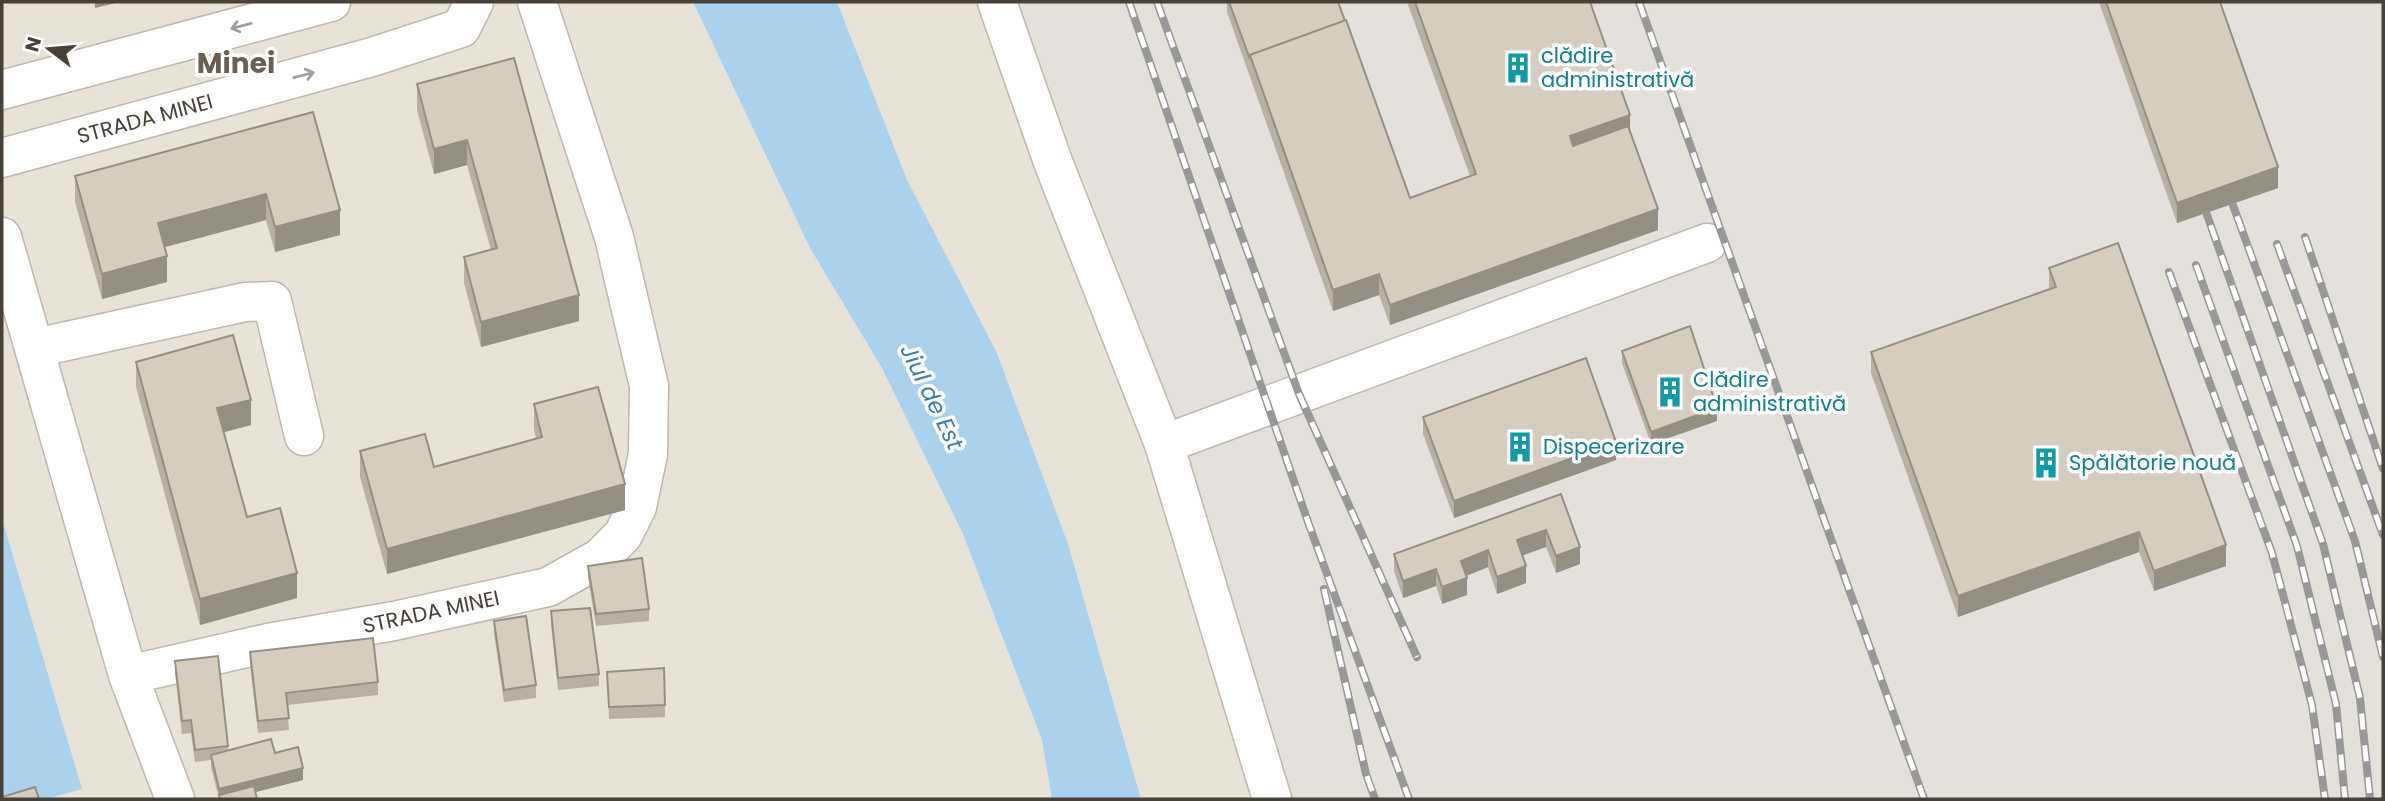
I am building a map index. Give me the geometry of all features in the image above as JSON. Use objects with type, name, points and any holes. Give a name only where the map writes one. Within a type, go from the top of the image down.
[{"type":"street","points":[[2,90],[331,2]]},
{"type":"street","name":"STRADA MINEI","points":[[2,158],[372,57],[461,29],[474,2]]},
{"type":"street","name":"STRADA MINEI","points":[[128,675],[268,643],[394,621],[548,587],[600,558],[623,535],[637,506],[648,454],[649,386],[614,237],[537,2]]},
{"type":"street","points":[[997,2],[1053,162],[1164,444],[1272,799]]},
{"type":"street","points":[[2,237],[128,675],[175,799]]},
{"type":"street","points":[[1164,444],[1707,243]]},
{"type":"street","points":[[35,348],[245,302],[272,302],[304,436]]},
{"type":"shaded area","points":[[2,2],[2383,2],[2383,799],[2,799]]},
{"type":"shaded area","points":[[1018,2],[2383,2],[2383,799],[1280,799],[1182,437]]},
{"type":"water","name":"Jiul de Est","points":[[693,2],[837,2],[907,180],[996,351],[1068,544],[1141,799],[1052,799],[1042,740],[963,534],[882,368],[810,248]]},
{"type":"water","points":[[2,519],[82,789],[47,799],[2,799]]},
{"type":"building","points":[[1229,2],[1338,2],[1345,21],[1250,55],[1250,59]]},
{"type":"building","points":[[1415,2],[1590,2],[1630,115],[1570,136],[1573,146],[1628,126],[1658,209],[1390,305],[1379,274],[1333,290],[1250,55],[1346,20],[1410,198],[1476,174]]},
{"type":"building","points":[[2106,2],[2220,2],[2278,167],[2177,203]]},
{"type":"building","points":[[514,58],[579,295],[481,322],[464,257],[497,248],[467,140],[434,149],[417,84]]},
{"type":"building","points":[[313,112],[340,210],[275,227],[266,194],[158,223],[167,256],[102,274],[75,176]]},
{"type":"building","name":"Spălătorie nouă","points":[[2118,243],[2226,545],[2154,571],[2139,532],[1958,596],[1871,352],[2056,287],[2049,268]]},
{"type":"building","name":"Clădire administrativă","points":[[1690,326],[1717,408],[1651,432],[1622,351]]},
{"type":"building","points":[[233,335],[251,400],[217,408],[247,517],[280,508],[297,573],[200,599],[136,362]]},
{"type":"building","name":"Dispecerizare","points":[[1586,358],[1616,442],[1454,501],[1423,417]]},
{"type":"building","points":[[598,387],[625,484],[387,549],[360,451],[425,434],[434,467],[542,437],[534,404]]},
{"type":"building","points":[[1561,494],[1580,547],[1556,556],[1546,530],[1517,540],[1526,566],[1497,577],[1488,550],[1461,561],[1467,578],[1442,587],[1436,569],[1403,581],[1394,554]]},
{"type":"building","points":[[642,558],[649,609],[596,614],[588,566]]},
{"type":"building","points":[[590,608],[599,674],[558,678],[551,611]]},
{"type":"building","points":[[526,616],[536,685],[504,690],[494,621]]},
{"type":"building","points":[[373,638],[378,682],[286,693],[289,718],[258,721],[250,652]]},
{"type":"building","points":[[218,656],[228,746],[195,750],[191,720],[182,721],[175,661]]},
{"type":"building","points":[[664,668],[665,705],[609,707],[607,672]]},
{"type":"building","points":[[271,739],[275,753],[298,747],[303,768],[219,789],[211,755]]},
{"type":"building","points":[[254,786],[257,799],[220,799],[219,795]]},
{"type":"building","points":[[35,787],[39,799],[2,799],[2,797]]},
{"type":"railway","points":[[1129,2],[1308,522],[1409,799]]},
{"type":"railway","points":[[1157,2],[1299,394],[1417,657]]},
{"type":"railway","points":[[1639,2],[1924,799]]},
{"type":"railway","points":[[2226,186],[2355,541],[2383,657]]},
{"type":"railway","points":[[2200,195],[2323,544],[2360,698],[2370,799]]},
{"type":"railway","points":[[2305,237],[2383,469]]},
{"type":"railway","points":[[2277,244],[2383,535]]},
{"type":"railway","points":[[2196,265],[2297,546],[2336,704],[2345,799]]},
{"type":"railway","points":[[2169,272],[2272,553],[2312,705],[2325,799]]},
{"type":"railway","points":[[1324,589],[1366,774],[1375,799]]},
{"type":"place","name":"clădire administrativă","points":[[1518,68]]},
{"type":"place","name":"Clădire administrativă","points":[[1670,392]]},
{"type":"place","name":"Dispecerizare","points":[[1520,447]]},
{"type":"place","name":"Spălătorie nouă","points":[[2046,463]]},
{"type":"district","name":"Minei","points":[[236,63]]}]
